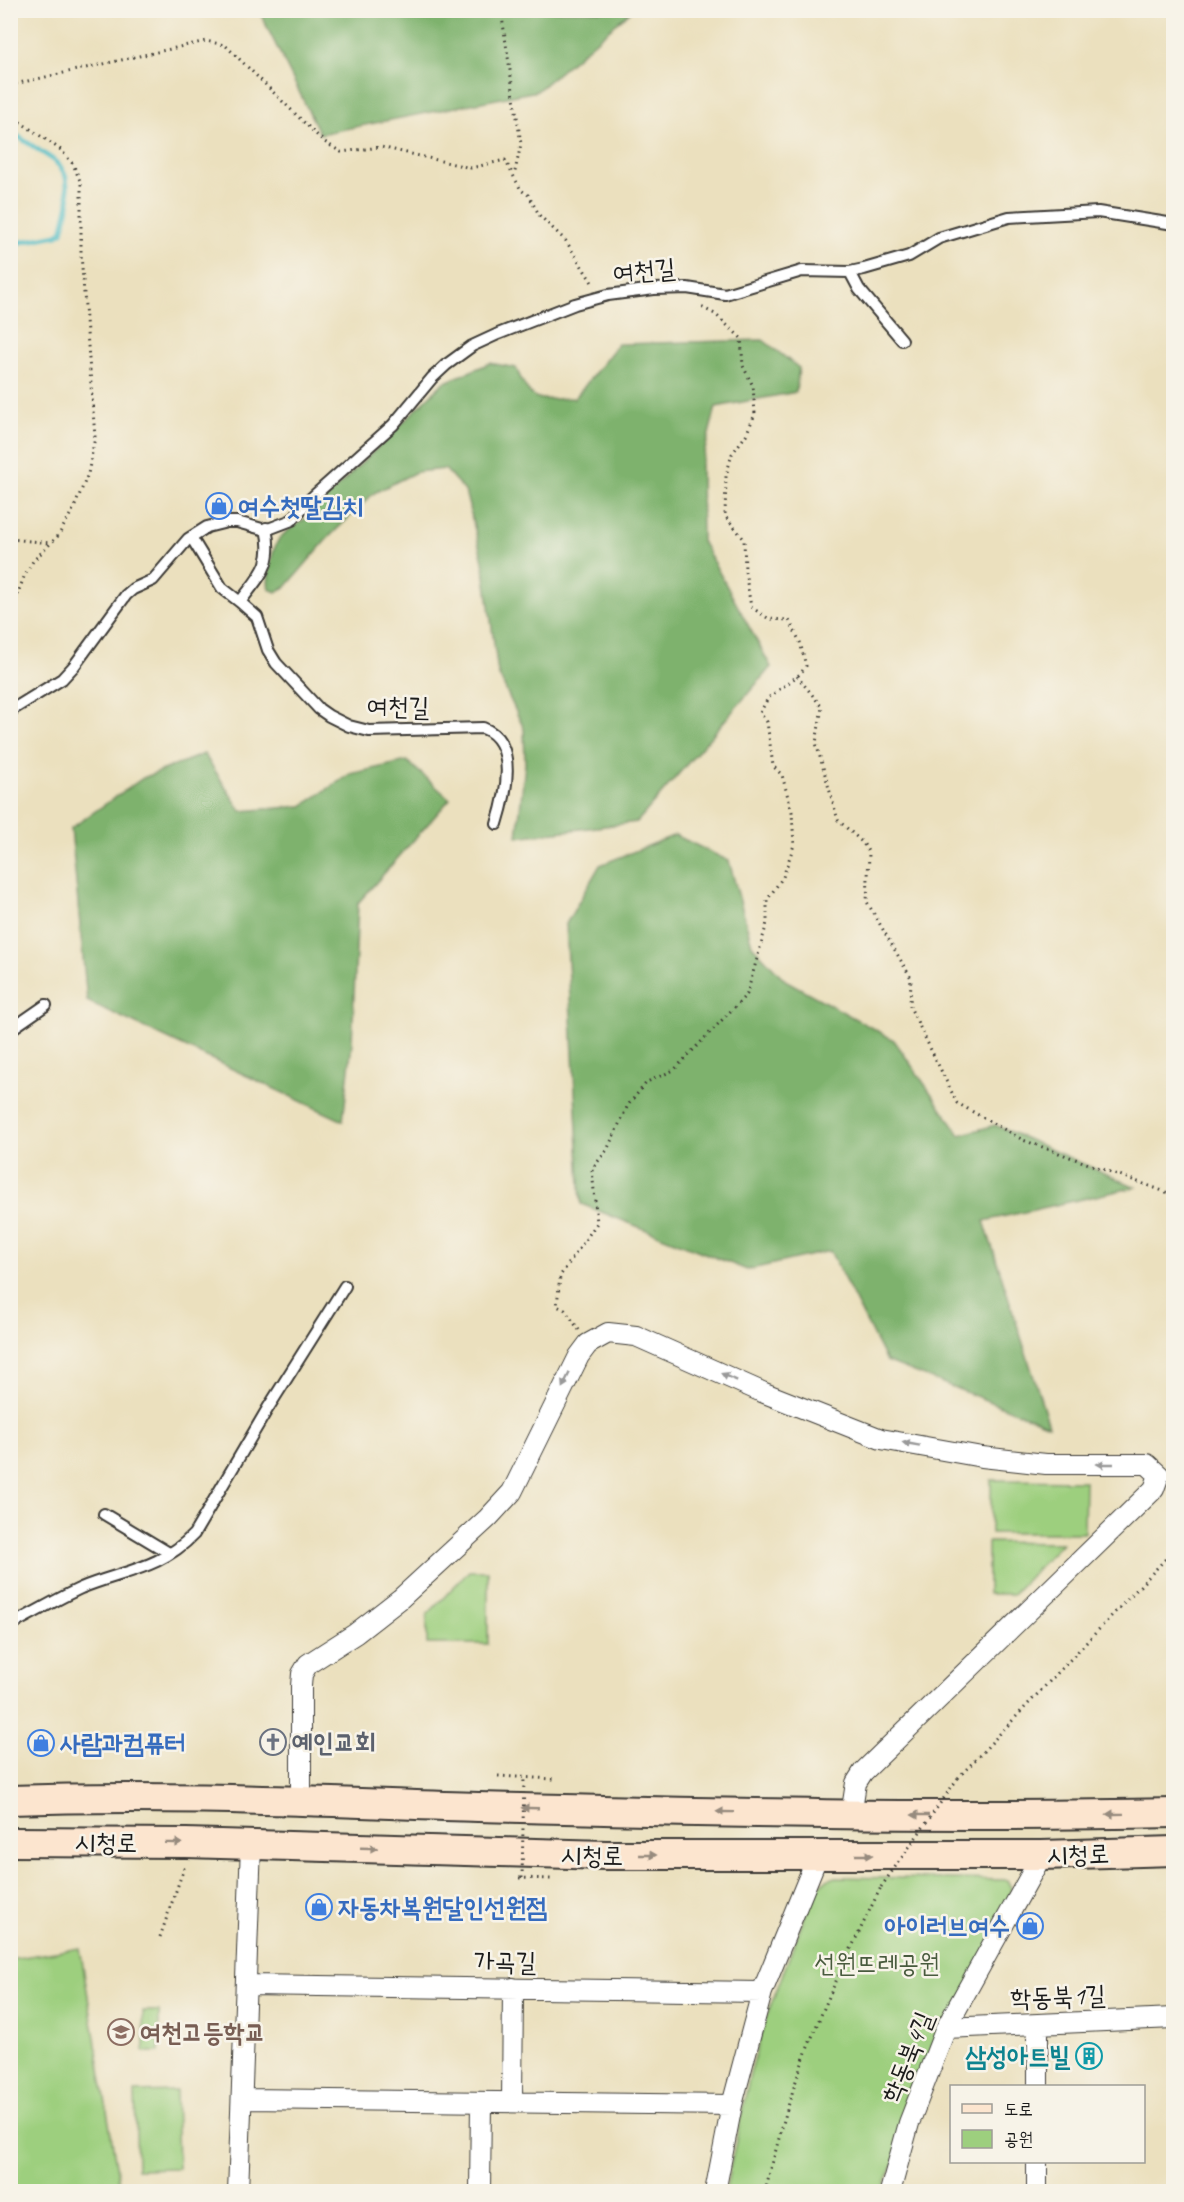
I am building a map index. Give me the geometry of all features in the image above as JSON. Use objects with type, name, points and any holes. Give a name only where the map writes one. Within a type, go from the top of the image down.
[{"type":"street","points":[[301,1802],[301,1686],[308,1664],[355,1634],[400,1599],[512,1492],[572,1368],[588,1344],[608,1333],[636,1336],[762,1392],[881,1439],[982,1458],[1047,1464],[1147,1464],[1159,1475],[1154,1489],[863,1772],[855,1783],[851,1815]]},
{"type":"street","name":"시청로","points":[[10,1800],[181,1799],[851,1815],[1045,1816],[1173,1813]]},
{"type":"street","points":[[605,1810],[606,1855]]},
{"type":"street","name":"시청로","points":[[10,1842],[114,1842],[606,1855],[1042,1855],[1173,1851]]},
{"type":"street","points":[[238,2192],[251,1845]]},
{"type":"street","points":[[715,2192],[732,2105],[762,1992],[818,1855]]},
{"type":"street","name":"학동북4길","points":[[890,2192],[909,2123],[946,2028],[1042,1855]]},
{"type":"street","name":"가곡길","points":[[246,1985],[762,1992]]},
{"type":"street","points":[[512,2102],[513,1989]]},
{"type":"street","name":"학동북1길","points":[[946,2028],[1173,2018]]},
{"type":"street","points":[[1038,2025],[1038,2085]]},
{"type":"street","points":[[242,2099],[732,2105]]},
{"type":"street","points":[[480,2192],[481,2102]]},
{"type":"street","points":[[1037,2163],[1037,2192]]},
{"type":"lane","name":"여천길","points":[[10,711],[62,679],[126,595],[133,589],[153,580],[191,537],[207,527],[227,522],[266,528],[279,526],[292,520],[308,501],[393,425],[432,378],[471,346],[498,333],[575,304],[608,295],[654,289],[687,288],[725,294],[802,271],[850,272],[909,256],[939,238],[1009,217],[1098,212],[1173,225]]},
{"type":"lane","points":[[850,272],[859,289],[902,340]]},
{"type":"lane","points":[[240,602],[268,561],[269,545],[266,528]]},
{"type":"lane","name":"여천길","points":[[191,537],[222,588],[257,617],[268,650],[276,663],[320,709],[340,722],[369,731],[483,728],[493,732],[501,740],[506,758],[507,790],[497,824]]},
{"type":"lane","points":[[10,1030],[46,1005]]},
{"type":"lane","points":[[10,1625],[78,1590],[135,1571],[186,1543],[194,1534],[268,1408],[345,1286]]},
{"type":"lane","points":[[104,1514],[169,1553]]},
{"type":"path","points":[[501,10],[521,144],[514,178]]},
{"type":"path","points":[[10,85],[206,41],[225,45],[323,141],[341,152],[381,147],[471,168],[505,160],[514,178],[540,216],[566,241],[596,289],[608,295]]},
{"type":"path","points":[[10,115],[68,157],[78,173],[82,193],[81,254],[94,419],[94,447],[88,474],[74,508],[63,528],[33,561],[24,577],[10,614]]},
{"type":"path","points":[[588,1344],[565,1310],[557,1305],[560,1276],[597,1223],[592,1169],[607,1150],[628,1105],[647,1082],[674,1070],[747,994],[767,923],[767,900],[783,877],[794,845],[792,812],[782,775],[772,766],[767,722],[760,713],[768,698],[797,676],[806,666],[800,642],[789,620],[769,619],[751,607],[745,571],[744,539],[725,516],[726,476],[732,454],[746,435],[755,414],[753,386],[743,366],[741,338],[715,314],[690,301]]},
{"type":"path","points":[[10,539],[51,543]]},
{"type":"path","points":[[797,676],[822,706],[816,743],[838,820],[863,843],[869,853],[867,902],[911,978],[910,1007],[957,1103],[1023,1140],[1173,1195]]},
{"type":"path","points":[[765,2192],[780,2133],[809,2043],[881,1887],[958,1778],[1173,1550]]},
{"type":"path","points":[[498,1776],[554,1779]]},
{"type":"path","points":[[522,1878],[525,1777]]},
{"type":"path","points":[[160,1937],[185,1866]]},
{"type":"path","points":[[513,1878],[552,1880]]},
{"type":"green space","points":[[259,11],[631,11],[537,91],[320,134]]},
{"type":"green space","points":[[763,340],[799,368],[796,392],[716,407],[701,465],[702,541],[771,667],[637,822],[517,837],[525,764],[524,729],[498,673],[483,561],[465,491],[445,469],[416,472],[374,493],[327,539],[286,587],[276,592],[269,589],[268,580],[274,548],[280,537],[305,519],[443,383],[490,363],[516,368],[527,389],[538,398],[575,398],[618,344]]},
{"type":"green space","points":[[204,754],[241,811],[302,806],[350,774],[407,761],[450,799],[358,903],[352,1043],[343,1121],[87,1001],[71,828],[143,778]]},
{"type":"green space","points":[[675,835],[729,861],[752,945],[785,980],[894,1040],[960,1135],[995,1125],[1136,1187],[984,1221],[1049,1425],[886,1361],[830,1251],[747,1270],[581,1204],[566,924],[600,865]]},
{"type":"green space","points":[[991,1480],[1085,1481],[1084,1533],[991,1533]]},
{"type":"green space","points":[[988,1542],[1062,1543],[1013,1594],[988,1594]]},
{"type":"green space","points":[[469,1571],[488,1571],[488,1644],[427,1644],[427,1615]]},
{"type":"green space","name":"선원뜨레공원","points":[[835,1877],[1007,1880],[1011,1888],[1010,1899],[882,2191],[725,2192],[750,2074],[765,2020],[815,1890],[825,1881]]},
{"type":"green space","points":[[80,1948],[119,2183],[68,2191],[11,2191],[11,1959]]},
{"type":"green space","points":[[143,2011],[159,2011],[159,2052],[144,2052]]},
{"type":"green space","points":[[176,2091],[178,2168],[137,2169],[135,2092]]},
{"type":"waterway","points":[[10,131],[55,161],[62,169],[66,177],[69,203],[62,232],[10,246]]},
{"type":"place","name":"여수첫딸김치","points":[[219,506]]},
{"type":"place","name":"예인교회","points":[[273,1742]]},
{"type":"place","name":"사람과컴퓨터","points":[[41,1743]]},
{"type":"place","name":"자동차복원달인선원점","points":[[319,1907]]},
{"type":"place","name":"아이러브여수","points":[[1030,1926]]},
{"type":"place","name":"여천고등학교","points":[[121,2032]]},
{"type":"place","name":"삼성아트빌","points":[[1089,2056]]}]
